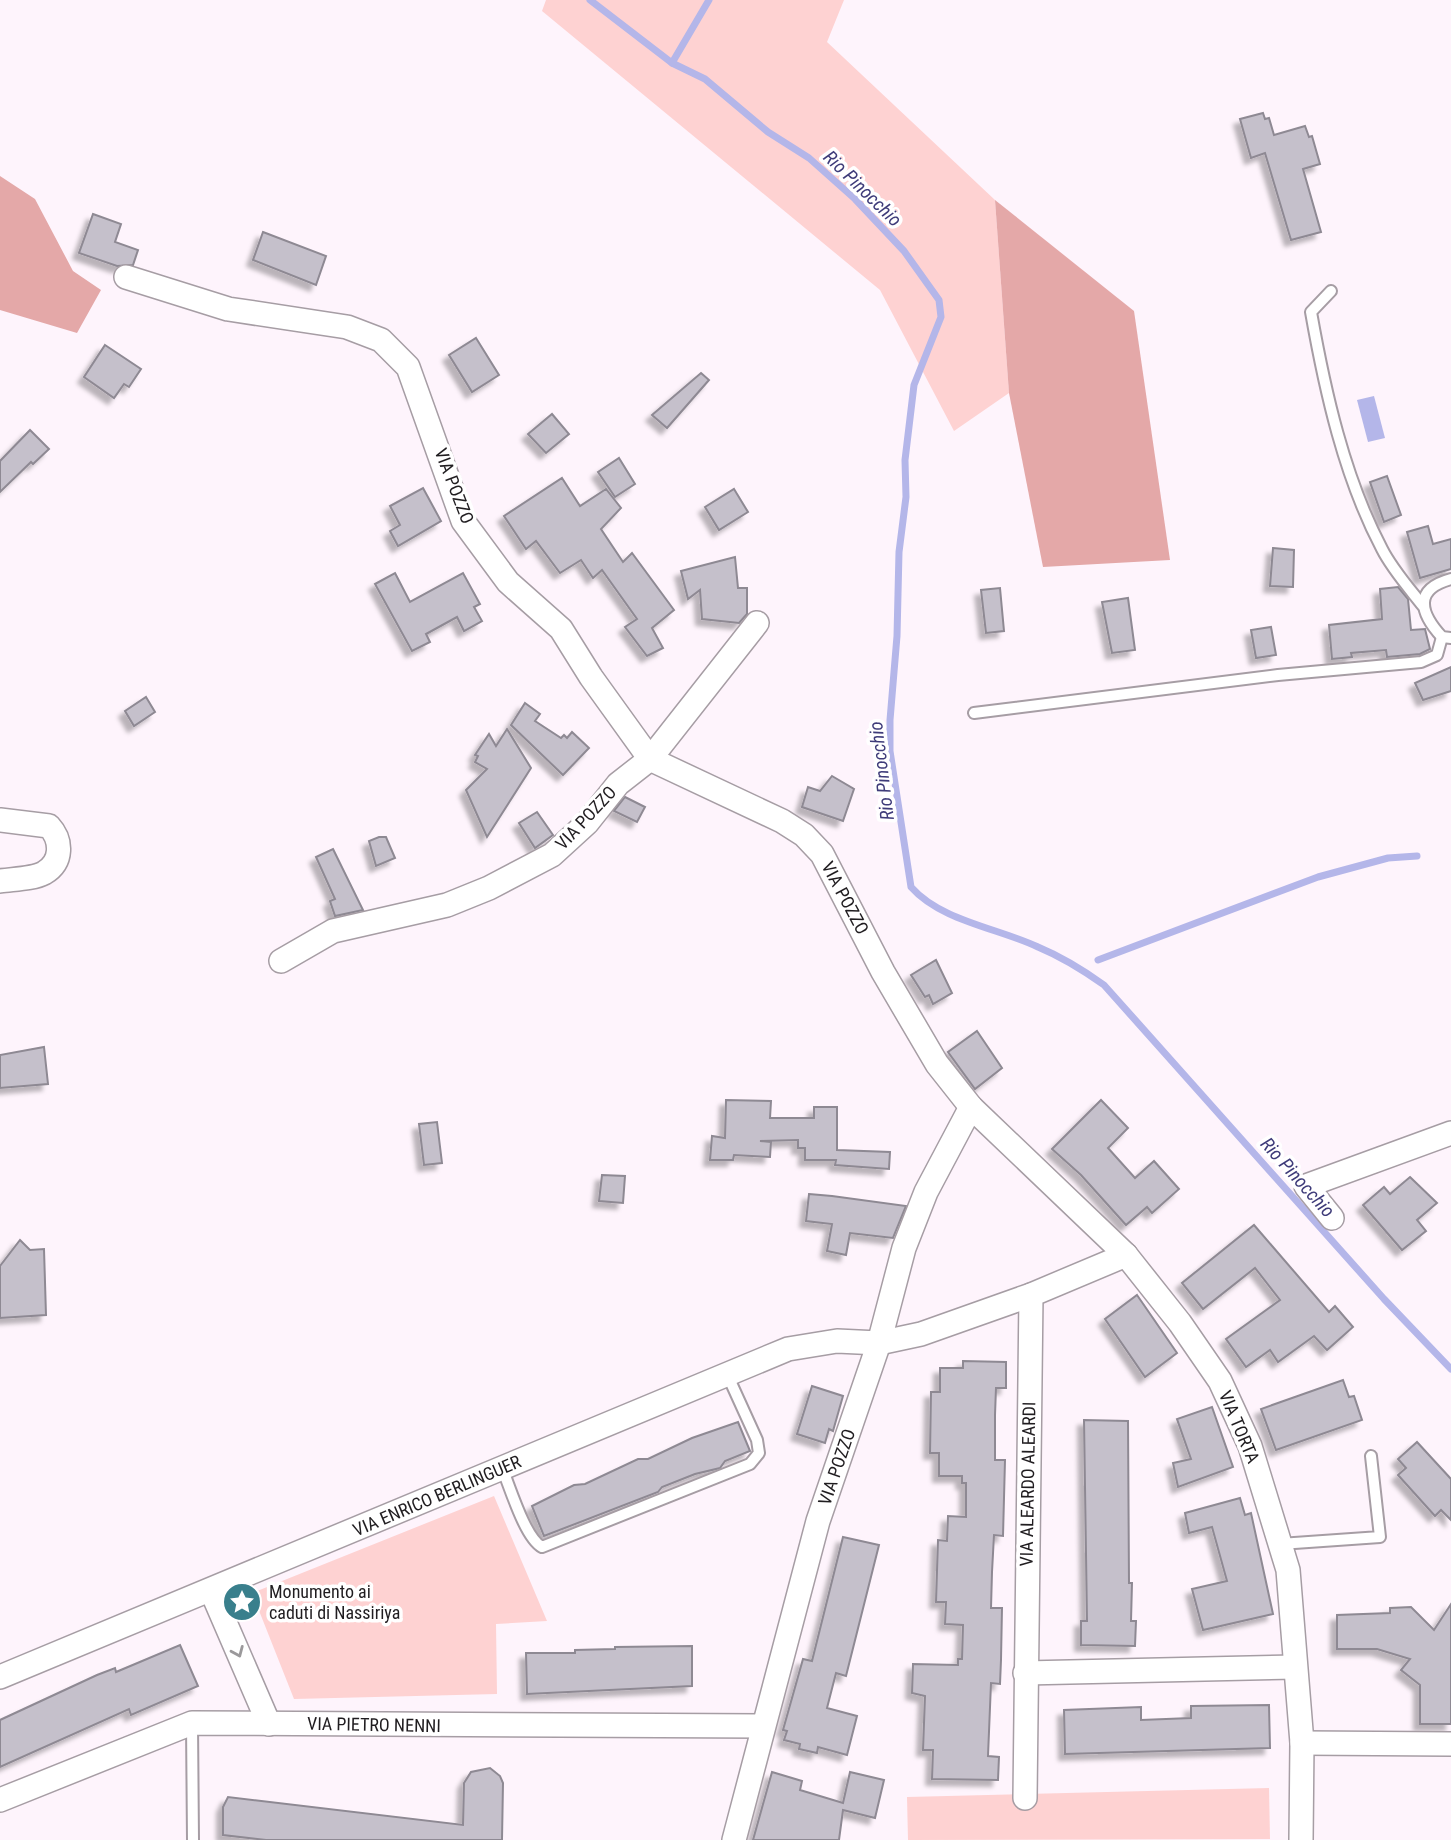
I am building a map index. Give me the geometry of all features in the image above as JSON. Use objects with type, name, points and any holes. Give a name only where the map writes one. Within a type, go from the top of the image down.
[{"type":"street","name":"VIA POZZO","points":[[126,277],[228,309],[347,327],[381,340],[408,367],[463,521],[508,582],[561,629],[591,677],[650,759],[782,821],[804,835],[822,854],[883,972],[937,1064],[971,1107],[926,1192],[908,1237],[879,1343],[818,1521],[734,1840]]},
{"type":"street","name":"VIA POZZO","points":[[281,961],[333,931],[447,905],[489,888],[552,855],[587,823],[618,784],[650,759],[757,623]]},
{"type":"street","points":[[0,820],[49,826],[57,835],[59,851],[54,864],[43,874],[0,881]]},
{"type":"street","name":"VIA TORTA","points":[[971,1107],[1126,1255],[1180,1322],[1220,1381],[1250,1446],[1288,1570],[1302,1743],[1301,1840]]},
{"type":"street","points":[[1332,1218],[1306,1186],[1451,1133]]},
{"type":"street","points":[[879,1343],[921,1334],[1031,1296],[1126,1255]]},
{"type":"street","name":"VIA ALEARDO ALEARDI","points":[[1025,1798],[1031,1296]]},
{"type":"street","name":"VIA ENRICO BERLINGUER","points":[[0,1677],[788,1349],[837,1341],[879,1343]]},
{"type":"street","points":[[211,1590],[269,1724]]},
{"type":"street","points":[[1025,1673],[1295,1667]]},
{"type":"street","name":"VIA PIETRO NENNI","points":[[0,1800],[192,1723],[762,1726]]},
{"type":"street","points":[[1302,1743],[1451,1744]]},
{"type":"lane","points":[[974,713],[1278,674],[1421,662],[1437,655],[1446,637],[1431,625],[1423,606],[1383,551],[1364,510],[1325,383],[1311,312],[1331,291]]},
{"type":"lane","points":[[1423,606],[1424,594],[1434,584],[1451,579]]},
{"type":"lane","points":[[502,1468],[529,1532],[535,1543],[542,1547],[750,1464],[759,1453],[757,1440],[727,1374]]},
{"type":"lane","points":[[1280,1544],[1380,1537],[1371,1456]]},
{"type":"lane","points":[[192,1723],[193,1840]]},
{"type":"shaded area","points":[[546,0],[844,0],[827,42],[995,200],[1009,393],[954,431],[880,290],[542,11]]},
{"type":"shaded area","points":[[0,176],[35,199],[73,271],[101,290],[77,333],[0,310]]},
{"type":"shaded area","points":[[995,200],[1134,311],[1170,560],[1043,567],[1009,393]]},
{"type":"shaded area","points":[[494,1496],[547,1621],[496,1624],[497,1694],[294,1699],[252,1593]]},
{"type":"shaded area","points":[[1269,1788],[1270,1839],[908,1840],[907,1797]]},
{"type":"water","points":[[1374,396],[1385,438],[1368,442],[1357,400]]},
{"type":"building","points":[[1263,113],[1265,119],[1269,118],[1274,135],[1305,126],[1309,137],[1312,136],[1320,164],[1303,169],[1321,232],[1291,240],[1265,153],[1251,158],[1240,119]]},
{"type":"building","points":[[93,214],[121,224],[115,242],[138,250],[133,265],[117,266],[79,253]]},
{"type":"building","points":[[263,232],[326,256],[316,285],[253,260]]},
{"type":"building","points":[[476,338],[499,375],[472,392],[449,355]]},
{"type":"building","points":[[105,345],[141,369],[129,387],[124,384],[114,398],[84,377]]},
{"type":"building","points":[[701,373],[709,380],[667,428],[652,415]]},
{"type":"building","points":[[552,414],[569,434],[546,453],[528,434]]},
{"type":"building","points":[[30,430],[49,449],[33,464],[31,462],[0,492],[0,461]]},
{"type":"building","points":[[619,458],[635,484],[615,497],[598,472]]},
{"type":"building","points":[[1387,476],[1401,515],[1384,522],[1370,482]]},
{"type":"building","points":[[562,478],[580,506],[606,489],[621,508],[601,529],[623,562],[632,553],[674,610],[652,628],[663,648],[647,656],[625,627],[637,619],[602,570],[593,578],[581,560],[560,573],[536,541],[526,549],[504,516]]},
{"type":"building","points":[[423,488],[441,521],[398,546],[390,531],[400,525],[390,506]]},
{"type":"building","points":[[734,489],[748,512],[719,530],[705,507]]},
{"type":"building","points":[[1428,526],[1433,544],[1451,539],[1451,569],[1420,578],[1407,532]]},
{"type":"building","points":[[1273,548],[1294,550],[1293,587],[1270,586]]},
{"type":"building","points":[[735,557],[738,588],[747,588],[747,614],[739,623],[702,619],[700,590],[688,599],[681,571]]},
{"type":"building","points":[[395,573],[410,602],[463,573],[480,604],[474,607],[482,621],[464,631],[457,617],[426,634],[430,642],[412,651],[375,584]]},
{"type":"building","points":[[1398,587],[1408,599],[1411,630],[1425,629],[1430,649],[1420,654],[1387,657],[1386,650],[1351,653],[1352,657],[1332,659],[1329,625],[1382,619],[1380,589]]},
{"type":"building","points":[[1000,588],[1004,631],[986,633],[981,590]]},
{"type":"building","points":[[1128,598],[1135,650],[1112,653],[1102,602]]},
{"type":"building","points":[[1271,627],[1276,655],[1256,658],[1251,630]]},
{"type":"building","points":[[1451,667],[1451,691],[1423,700],[1415,683]]},
{"type":"building","points":[[146,697],[155,712],[134,726],[125,711]]},
{"type":"building","points":[[525,703],[540,714],[535,721],[561,738],[564,735],[567,738],[572,732],[589,748],[563,775],[511,725]]},
{"type":"building","points":[[507,729],[531,768],[487,837],[466,790],[487,769],[475,762],[478,756],[475,755],[489,734],[496,746]]},
{"type":"building","points":[[832,776],[854,789],[843,821],[802,807],[808,787],[820,791]]},
{"type":"building","points":[[625,797],[645,807],[637,822],[614,811]]},
{"type":"building","points":[[537,812],[553,835],[535,848],[519,823]]},
{"type":"building","points":[[386,837],[395,858],[376,866],[369,841]]},
{"type":"building","points":[[333,849],[363,910],[335,916],[330,901],[335,899],[316,857]]},
{"type":"building","points":[[936,960],[952,993],[933,1004],[929,995],[925,997],[911,975]]},
{"type":"building","points":[[977,1031],[1002,1068],[975,1089],[948,1052]]},
{"type":"building","points":[[44,1047],[48,1084],[0,1088],[0,1055]]},
{"type":"building","points":[[726,1100],[771,1101],[770,1118],[814,1118],[814,1107],[837,1107],[837,1150],[890,1152],[889,1169],[835,1165],[836,1160],[805,1160],[805,1148],[798,1148],[798,1140],[760,1141],[771,1142],[770,1157],[734,1155],[733,1160],[710,1160],[712,1136],[725,1138]]},
{"type":"building","points":[[1101,1100],[1128,1128],[1108,1148],[1135,1178],[1154,1161],[1179,1189],[1152,1213],[1147,1207],[1126,1225],[1081,1175],[1052,1149]]},
{"type":"building","points":[[437,1122],[442,1163],[424,1165],[419,1124]]},
{"type":"building","points":[[602,1175],[625,1176],[623,1203],[599,1201]]},
{"type":"building","points":[[1410,1177],[1437,1203],[1417,1220],[1426,1231],[1402,1250],[1363,1205],[1384,1187],[1390,1194]]},
{"type":"building","points":[[809,1194],[906,1206],[893,1238],[850,1233],[846,1255],[827,1251],[832,1224],[806,1221]]},
{"type":"building","points":[[1254,1225],[1329,1312],[1335,1306],[1353,1327],[1327,1350],[1314,1336],[1278,1362],[1270,1350],[1246,1367],[1226,1339],[1280,1300],[1255,1268],[1203,1309],[1182,1283]]},
{"type":"building","points":[[20,1240],[30,1250],[44,1249],[46,1315],[0,1318],[0,1266]]},
{"type":"building","points":[[1137,1295],[1177,1353],[1145,1377],[1105,1319]]},
{"type":"building","points":[[963,1361],[1006,1362],[1006,1388],[996,1388],[995,1460],[1005,1460],[1003,1536],[994,1535],[991,1608],[1002,1608],[1001,1660],[1000,1684],[991,1683],[988,1756],[999,1757],[998,1780],[932,1779],[933,1750],[923,1750],[925,1696],[912,1693],[913,1664],[958,1665],[958,1659],[962,1659],[963,1625],[945,1624],[946,1602],[936,1602],[938,1540],[947,1541],[948,1516],[966,1517],[966,1483],[962,1483],[962,1476],[939,1476],[939,1453],[930,1453],[931,1392],[940,1392],[940,1368],[963,1368]]},
{"type":"building","points":[[1343,1380],[1349,1397],[1354,1396],[1362,1420],[1276,1450],[1261,1409]]},
{"type":"building","points":[[812,1386],[843,1396],[833,1431],[829,1429],[825,1443],[797,1434]]},
{"type":"building","points":[[1212,1407],[1233,1467],[1178,1487],[1173,1463],[1191,1459],[1177,1419]]},
{"type":"building","points":[[1084,1420],[1128,1421],[1129,1583],[1132,1583],[1131,1621],[1136,1621],[1135,1646],[1081,1645],[1081,1621],[1087,1621]]},
{"type":"building","points":[[738,1422],[750,1451],[725,1461],[720,1468],[695,1474],[662,1487],[658,1492],[544,1536],[532,1506],[574,1485],[585,1484],[638,1459],[648,1459],[692,1438]]},
{"type":"building","points":[[1417,1442],[1451,1479],[1451,1520],[1441,1510],[1435,1516],[1398,1475],[1406,1468],[1398,1459]]},
{"type":"building","points":[[1240,1498],[1245,1515],[1251,1513],[1273,1614],[1203,1630],[1192,1589],[1227,1581],[1212,1527],[1189,1533],[1185,1513]]},
{"type":"building","points":[[843,1537],[879,1545],[846,1676],[836,1673],[827,1708],[857,1716],[847,1755],[818,1747],[817,1753],[799,1749],[800,1744],[784,1740],[787,1731],[783,1730],[803,1659],[812,1661]]},
{"type":"building","points":[[1451,1604],[1451,1724],[1420,1724],[1420,1685],[1401,1670],[1410,1659],[1377,1649],[1337,1649],[1337,1615],[1390,1613],[1390,1608],[1411,1607],[1434,1630]]},
{"type":"building","points":[[180,1645],[198,1686],[131,1715],[129,1709],[0,1767],[0,1720],[97,1675],[115,1668],[116,1672]]},
{"type":"building","points":[[692,1646],[692,1686],[527,1694],[526,1653],[575,1653],[575,1650],[615,1647]]},
{"type":"building","points":[[1269,1705],[1270,1748],[1065,1754],[1064,1710],[1141,1707],[1141,1720],[1191,1718],[1191,1706]]},
{"type":"building","points":[[490,1768],[500,1776],[503,1783],[502,1840],[266,1840],[223,1835],[223,1807],[228,1797],[463,1825],[464,1783],[471,1772]]},
{"type":"building","points":[[772,1772],[802,1781],[800,1790],[843,1803],[850,1772],[884,1780],[875,1818],[843,1810],[839,1840],[753,1840]]},
{"type":"waterway","name":"Rio Pinocchio","points":[[590,0],[672,63],[705,79],[768,132],[809,158],[855,199],[904,251],[939,300],[941,317],[914,385],[905,460],[906,497],[899,552],[897,636],[890,720],[890,751],[911,887],[923,899],[938,908],[1047,951],[1104,985],[1384,1299],[1451,1369]]},
{"type":"waterway","points":[[672,63],[709,0]]},
{"type":"waterway","points":[[1098,960],[1318,877],[1388,858],[1417,856]]},
{"type":"place","name":"Monumento ai caduti di Nassiriya","points":[[242,1602]]}]
